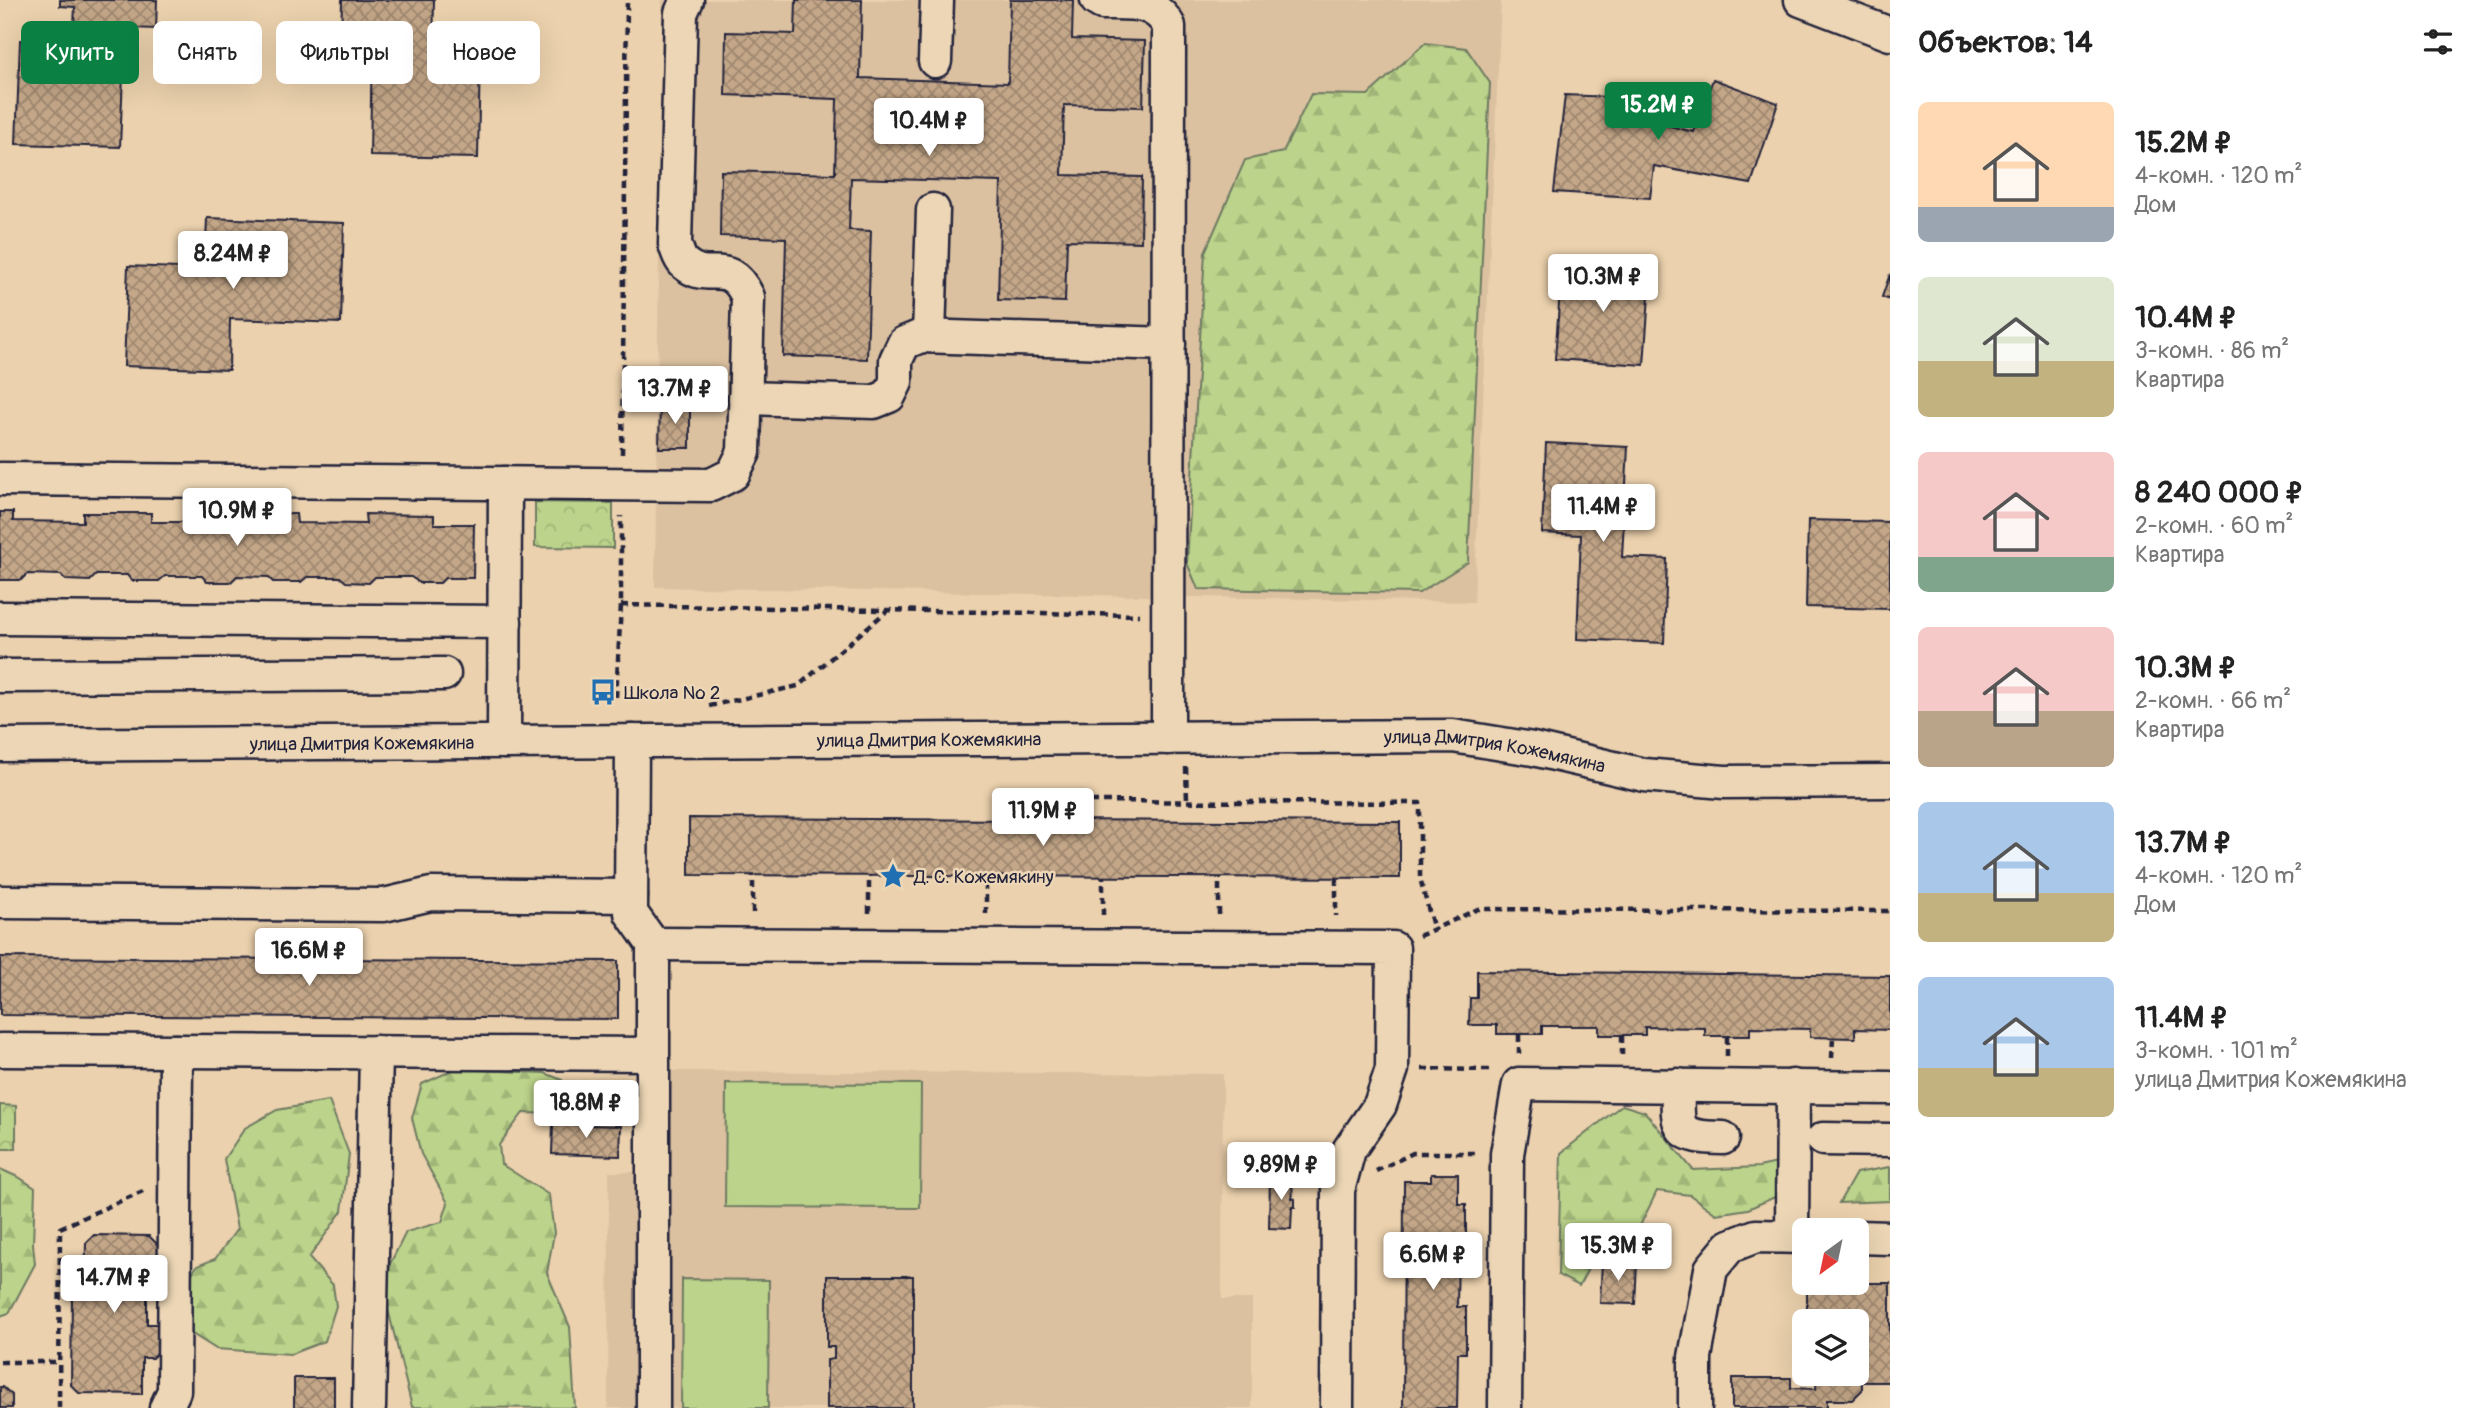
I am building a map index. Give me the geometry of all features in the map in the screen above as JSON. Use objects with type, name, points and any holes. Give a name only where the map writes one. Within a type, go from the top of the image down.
[{"type":"street","points":[[0,479],[711,485],[733,474],[744,452],[748,297],[741,281],[725,272],[701,272],[683,263],[675,244],[681,13],[687,0]]},
{"type":"street","points":[[935,61],[937,0]]},
{"type":"street","points":[[1097,0],[1102,3],[1149,4],[1163,12],[1169,26],[1168,738]]},
{"type":"street","points":[[1801,0],[1890,34]]},
{"type":"street","points":[[929,336],[933,210]]},
{"type":"street","points":[[745,398],[874,402],[889,396],[896,382],[896,360],[904,343],[921,336],[1169,344]]},
{"type":"street","points":[[504,743],[505,483]]},
{"type":"street","points":[[0,618],[505,622]]},
{"type":"street","points":[[0,676],[444,674]]},
{"type":"street","name":"улица Дмитрия Кожемякина","points":[[0,746],[1453,736],[1533,749],[1644,775],[1724,782],[1890,781]]},
{"type":"street","points":[[632,741],[631,913],[653,944],[653,1408]]},
{"type":"street","name":"улица Дмитрия Кожемякина","points":[[1855,782],[1890,790]]},
{"type":"street","points":[[0,902],[384,905],[431,894],[631,895]]},
{"type":"street","points":[[653,944],[1393,948],[1392,1069],[1380,1105],[1349,1150],[1338,1190],[1337,1408]]},
{"type":"street","points":[[0,1050],[652,1054]]},
{"type":"street","points":[[166,1408],[174,1391],[176,1051]]},
{"type":"street","points":[[369,1408],[376,1052]]},
{"type":"street","points":[[1505,1408],[1507,1154],[1519,1084],[1890,1088]]},
{"type":"street","points":[[1678,1085],[1678,1119],[1684,1131],[1696,1137],[1723,1138]]},
{"type":"street","points":[[1793,1086],[1797,1218]]},
{"type":"street","points":[[1822,1139],[1890,1140]]},
{"type":"street","points":[[1695,1408],[1695,1357],[1711,1269],[1730,1246],[1756,1236],[1792,1236]]},
{"type":"street","points":[[1869,1237],[1890,1238]]},
{"type":"path","points":[[616,697],[621,605],[627,0]]},
{"type":"path","points":[[621,605],[1168,615]]},
{"type":"path","points":[[707,707],[798,686],[888,610]]},
{"type":"path","points":[[1186,765],[1187,802]]},
{"type":"path","points":[[1091,801],[1420,803],[1420,878],[1434,930]]},
{"type":"path","points":[[1393,948],[1478,909],[1890,911]]},
{"type":"path","points":[[587,1054],[587,1126]]},
{"type":"path","points":[[1392,1069],[1494,1070]]},
{"type":"path","points":[[1366,1176],[1413,1153],[1507,1154]]},
{"type":"path","points":[[60,1408],[61,1228],[175,1177]]},
{"type":"path","points":[[0,1362],[60,1362]]},
{"type":"shaded area","points":[[662,0],[1501,0],[1474,602],[655,587]]},
{"type":"shaded area","points":[[672,1071],[1223,1074],[1222,1299],[1252,1299],[1252,1408],[608,1408],[609,1172],[671,1172]]},
{"type":"green space","points":[[1425,43],[1466,48],[1490,83],[1468,562],[1419,593],[1198,589],[1187,563],[1205,252],[1245,160],[1283,152],[1311,94],[1368,95]]},
{"type":"green space","points":[[535,502],[613,503],[613,548],[535,547]]},
{"type":"green space","points":[[455,1069],[545,1073],[562,1080],[568,1098],[560,1114],[523,1113],[499,1145],[501,1164],[549,1195],[554,1233],[547,1273],[570,1327],[575,1408],[412,1407],[386,1301],[390,1264],[406,1232],[442,1222],[448,1203],[421,1154],[412,1118],[422,1084]]},
{"type":"green space","points":[[726,1083],[921,1084],[920,1208],[725,1207]]},
{"type":"green space","points":[[329,1101],[349,1154],[342,1211],[309,1258],[333,1285],[336,1306],[325,1341],[291,1354],[216,1349],[186,1330],[177,1296],[197,1266],[215,1259],[237,1229],[224,1159],[245,1128],[277,1110]]},
{"type":"green space","points":[[0,1105],[16,1106],[16,1149],[0,1149]]},
{"type":"green space","points":[[1622,1105],[1645,1112],[1693,1170],[1759,1167],[1786,1161],[1786,1192],[1748,1209],[1716,1214],[1690,1195],[1657,1191],[1636,1234],[1607,1233],[1579,1286],[1558,1275],[1561,1153]]},
{"type":"green space","points":[[1890,1167],[1890,1201],[1839,1203],[1856,1173]]},
{"type":"green space","points":[[0,1169],[35,1188],[35,1264],[9,1313],[0,1316]]},
{"type":"green space","points":[[682,1279],[769,1280],[768,1408],[681,1408]]},
{"type":"building","points":[[60,0],[157,0],[156,21],[153,21],[153,29],[139,28],[139,21],[74,21],[75,7],[60,6]]},
{"type":"building","points":[[342,0],[434,0],[434,21],[427,21],[427,84],[479,84],[478,158],[370,156],[371,84],[413,84],[413,21],[341,21]]},
{"type":"building","points":[[796,0],[862,0],[860,78],[1008,83],[1010,0],[1073,0],[1072,39],[1145,41],[1143,107],[1064,105],[1062,175],[1142,177],[1141,242],[1067,240],[1065,302],[998,300],[1001,182],[851,178],[849,230],[871,231],[867,359],[783,356],[786,238],[720,236],[721,171],[835,174],[837,99],[725,95],[726,32],[795,34]]},
{"type":"building","points":[[20,40],[21,84],[123,84],[120,147],[16,144]]},
{"type":"building","points":[[1713,79],[1778,103],[1751,184],[1654,166],[1650,198],[1554,192],[1565,95],[1658,99],[1653,122],[1694,132]]},
{"type":"building","points":[[207,218],[344,223],[341,323],[230,319],[229,370],[124,366],[128,266],[205,269]]},
{"type":"building","points":[[1562,262],[1651,268],[1644,365],[1555,359]]},
{"type":"building","points":[[1890,274],[1890,300],[1882,297]]},
{"type":"building","points":[[660,404],[690,404],[690,448],[659,448]]},
{"type":"building","points":[[1546,443],[1628,447],[1622,557],[1667,559],[1664,643],[1577,639],[1581,535],[1542,533]]},
{"type":"building","points":[[0,512],[13,512],[13,521],[83,522],[83,513],[151,513],[151,522],[226,522],[226,514],[296,514],[297,523],[366,524],[365,514],[434,515],[434,524],[474,524],[473,578],[445,578],[440,583],[420,583],[411,577],[375,577],[369,583],[346,582],[340,577],[307,577],[301,582],[273,582],[268,577],[237,576],[231,582],[207,582],[202,576],[165,576],[159,581],[132,581],[127,575],[96,575],[90,581],[66,580],[61,575],[27,574],[21,580],[0,580]]},
{"type":"building","points":[[1808,520],[1890,522],[1890,609],[1806,607]]},
{"type":"building","points":[[689,818],[1400,822],[1400,878],[689,875]]},
{"type":"building","points":[[0,957],[618,961],[618,1019],[0,1015]]},
{"type":"building","points":[[1477,971],[1890,976],[1890,1030],[1855,1029],[1855,1038],[1810,1037],[1810,1029],[1750,1028],[1750,1036],[1705,1036],[1705,1028],[1645,1027],[1645,1035],[1599,1035],[1599,1026],[1542,1026],[1542,1034],[1497,1034],[1497,1025],[1469,1025],[1470,998],[1477,998]]},
{"type":"building","points":[[553,1124],[621,1126],[620,1156],[552,1154]]},
{"type":"building","points":[[1431,1174],[1458,1174],[1458,1204],[1466,1204],[1466,1250],[1458,1250],[1457,1307],[1466,1307],[1466,1353],[1458,1353],[1457,1408],[1403,1408],[1404,1181],[1431,1181]]},
{"type":"building","points":[[1270,1176],[1293,1176],[1292,1198],[1295,1199],[1295,1207],[1292,1207],[1291,1229],[1269,1228]]},
{"type":"building","points":[[94,1235],[149,1236],[158,1245],[158,1289],[147,1289],[147,1324],[158,1324],[158,1352],[152,1358],[142,1358],[142,1394],[79,1393],[71,1385],[72,1294],[77,1289],[85,1289],[86,1243]]},
{"type":"building","points":[[1602,1262],[1637,1263],[1635,1304],[1600,1303]]},
{"type":"building","points":[[827,1276],[913,1276],[913,1408],[827,1408],[827,1360],[834,1359],[834,1347],[827,1347]]},
{"type":"building","points":[[1869,1283],[1890,1283],[1890,1382],[1869,1382],[1869,1309],[1807,1309],[1807,1295],[1869,1295]]},
{"type":"building","points":[[294,1378],[334,1378],[334,1408],[294,1408]]},
{"type":"building","points":[[1732,1378],[1791,1378],[1791,1388],[1816,1389],[1816,1386],[1862,1386],[1862,1390],[1852,1400],[1827,1400],[1827,1408],[1732,1408]]},
{"type":"building","points":[[0,1387],[12,1395],[12,1408],[0,1408]]},
{"type":"place","name":"Школа № 2","points":[[603,692]]},
{"type":"place","name":"Д. С. Кожемякину","points":[[893,876]]}]
